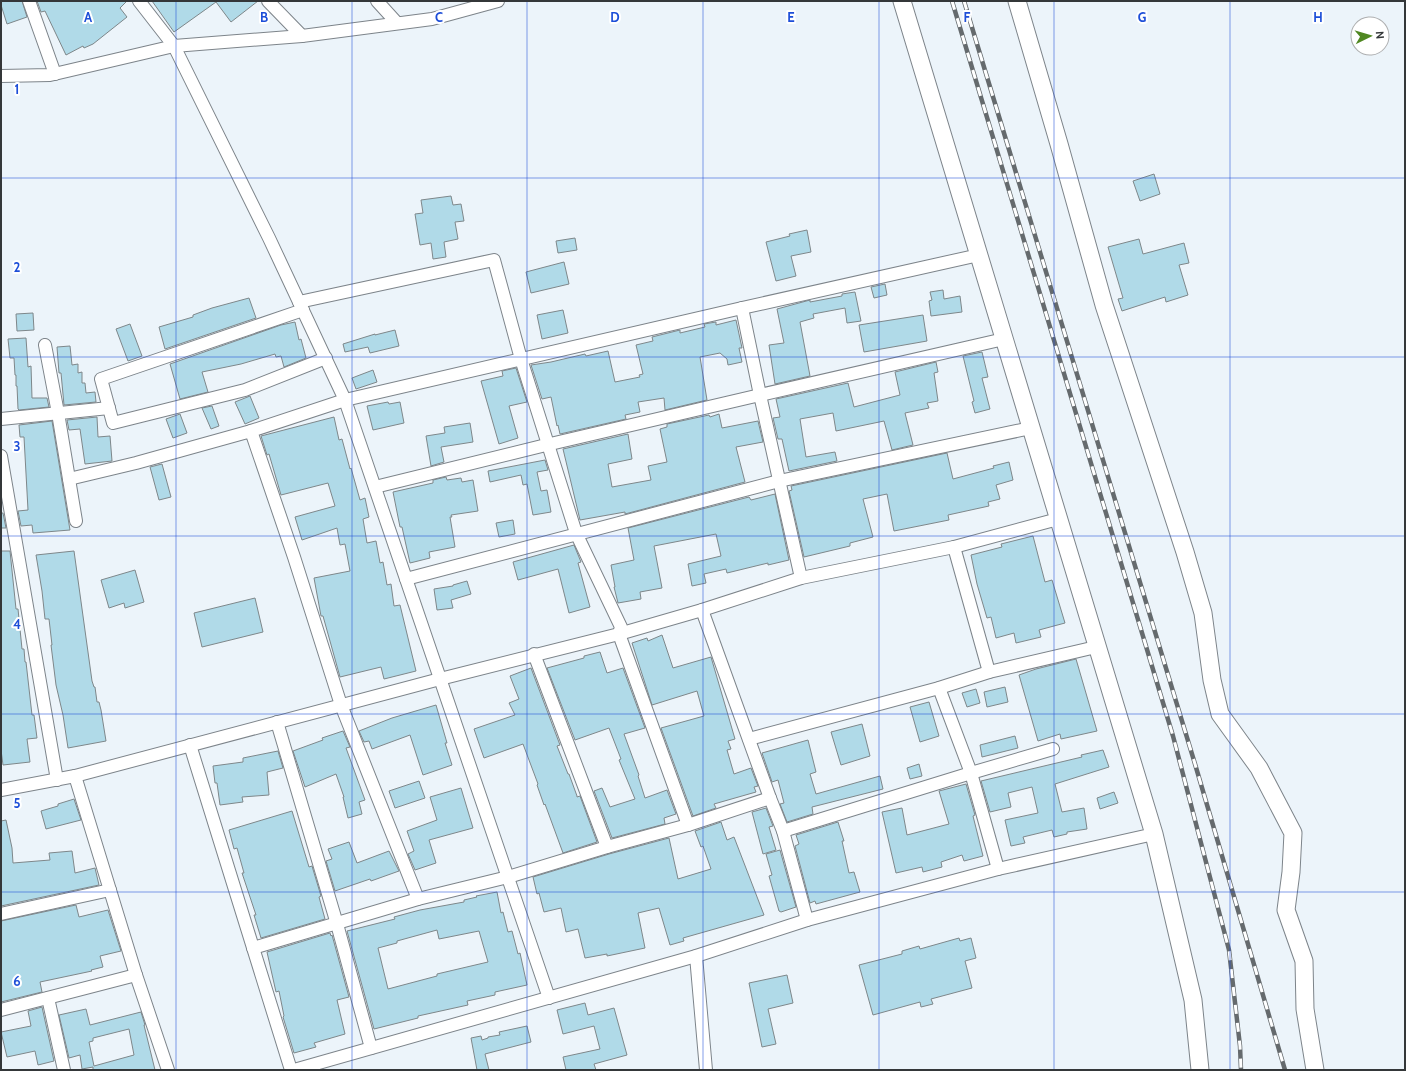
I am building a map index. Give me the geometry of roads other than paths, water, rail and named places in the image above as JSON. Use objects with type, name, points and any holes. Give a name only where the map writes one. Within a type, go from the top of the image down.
[{"type":"street","points":[[29,1],[55,74]]},
{"type":"street","points":[[139,1],[174,46],[269,238],[345,400],[549,998]]},
{"type":"street","points":[[268,1],[302,36]]},
{"type":"street","points":[[377,1],[397,23]]},
{"type":"street","points":[[1,76],[55,74],[174,46],[302,36],[432,18],[498,1]]},
{"type":"street","points":[[902,1],[1096,647],[1154,834],[1193,1000],[1200,1070]]},
{"type":"street","points":[[1018,1],[1104,305],[1185,552],[1203,613],[1212,680],[1220,714],[1260,768],[1293,833],[1291,872],[1286,910],[1304,962],[1305,1010],[1315,1070]]},
{"type":"street","points":[[69,479],[136,463],[251,431],[345,400],[978,255]]},
{"type":"street","points":[[326,358],[245,390],[114,423],[101,379],[301,306],[494,260],[521,359],[576,533],[621,627],[619,634],[688,825]]},
{"type":"street","points":[[742,308],[801,578]]},
{"type":"street","points":[[375,487],[548,444],[1004,339]]},
{"type":"street","points":[[45,345],[76,521]]},
{"type":"street","points":[[1,419],[109,408]]},
{"type":"street","points":[[406,579],[576,533],[779,481],[1031,428]]},
{"type":"street","points":[[251,431],[342,705],[418,899]]},
{"type":"street","points":[[1,456],[57,780]]},
{"type":"street","points":[[1,790],[75,776],[534,654],[619,634],[702,610],[801,578],[954,547],[1058,519]]},
{"type":"street","points":[[954,547],[989,672]]},
{"type":"street","points":[[702,610],[783,831],[807,920]]},
{"type":"street","points":[[749,739],[939,688],[989,672],[1096,647]]},
{"type":"street","points":[[534,654],[607,847]]},
{"type":"street","points":[[939,688],[971,773],[998,869]]},
{"type":"street","points":[[277,722],[371,1048]]},
{"type":"street","points":[[190,745],[253,948],[293,1070],[696,956],[807,920],[998,869],[1154,834]]},
{"type":"street","points":[[783,831],[1053,749]]},
{"type":"street","points":[[75,776],[136,975],[168,1070]]},
{"type":"street","points":[[253,948],[418,899],[508,877],[607,847],[688,825],[770,798]]},
{"type":"street","points":[[1,914],[110,890]]},
{"type":"street","points":[[696,956],[706,1070]]},
{"type":"street","points":[[1,1010],[136,975]]},
{"type":"street","points":[[48,998],[64,1070]]},
{"type":"railway","points":[[952,1],[1173,736],[1229,950],[1240,1046],[1241,1070]]},
{"type":"railway","points":[[964,1],[1195,764],[1285,1070]]}]
